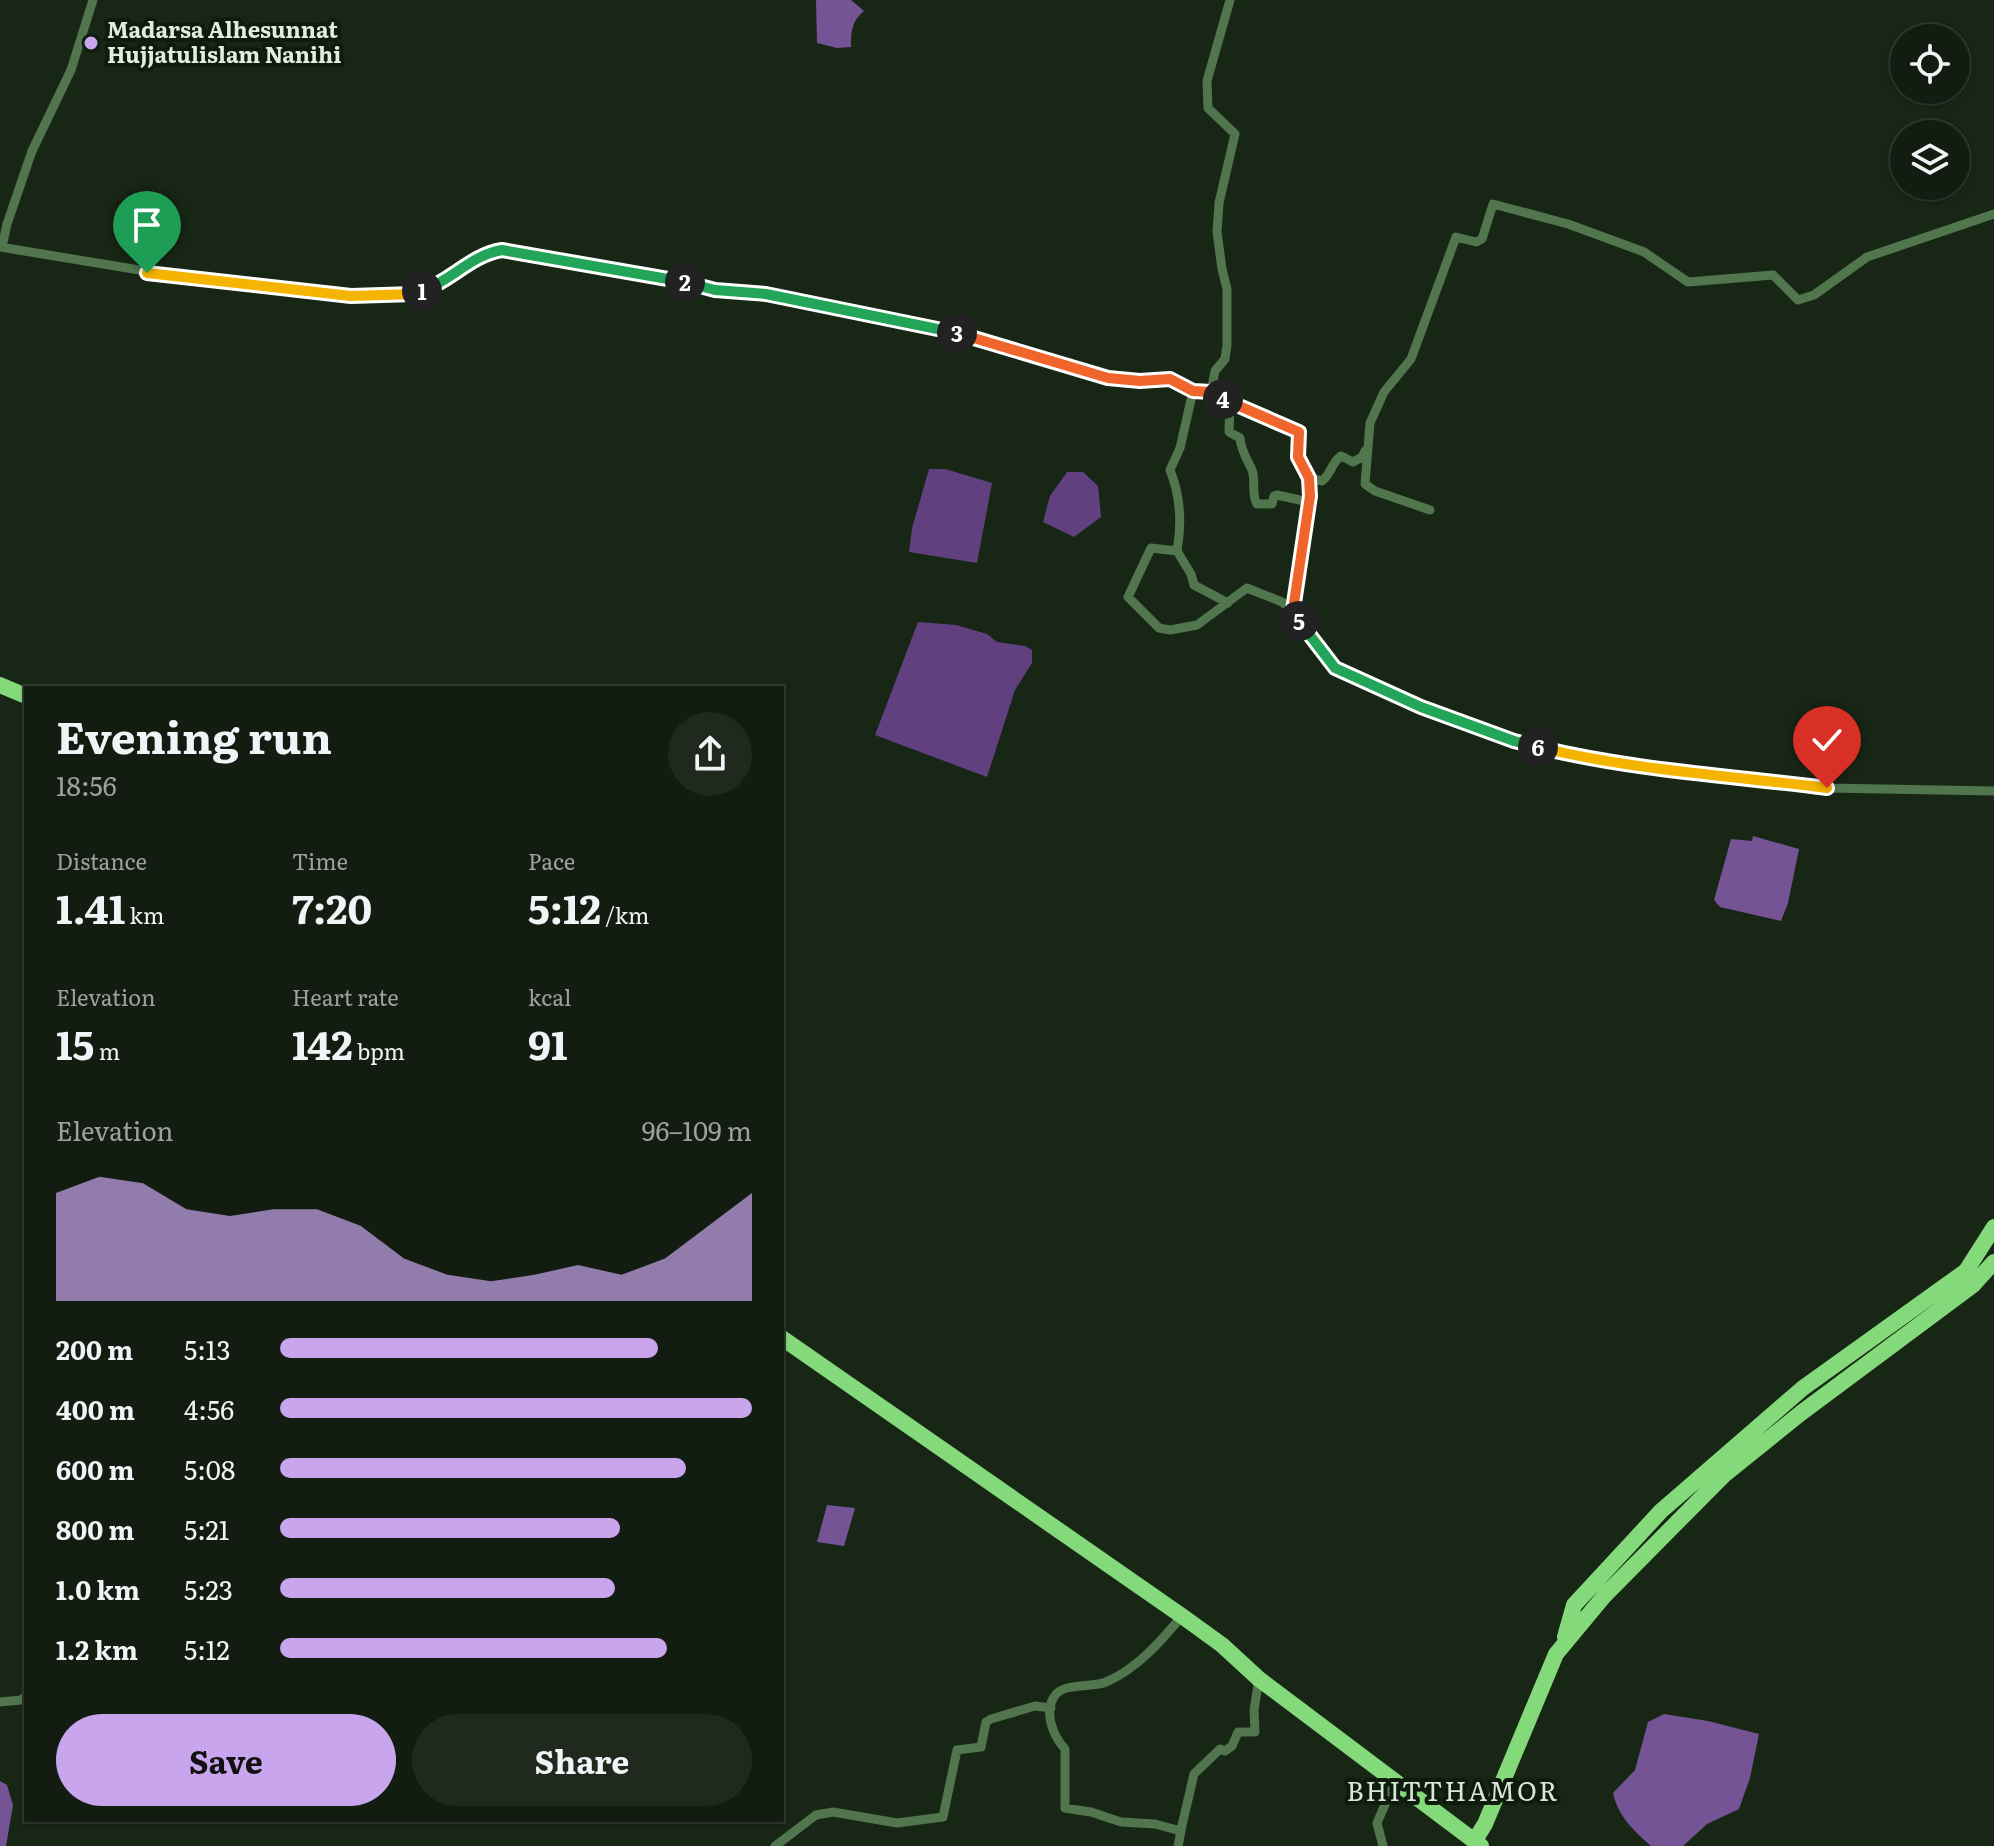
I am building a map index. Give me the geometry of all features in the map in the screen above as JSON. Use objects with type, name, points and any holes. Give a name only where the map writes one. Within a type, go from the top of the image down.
[{"type":"highway","points":[[0,685],[24,695]]},
{"type":"highway","points":[[1563,1643],[1672,1525],[1724,1475],[1966,1271],[1994,1227]]},
{"type":"highway","points":[[784,1339],[1222,1645],[1259,1679],[1478,1843],[1563,1643],[1574,1605],[1661,1511],[1803,1388],[1973,1285],[1994,1262]]},
{"type":"highway","points":[[1661,1511],[1672,1525]]},
{"type":"street","points":[[93,0],[71,70],[32,151],[1,247],[206,281],[351,296],[414,294],[440,285],[484,253],[502,250],[639,273],[715,290],[766,294],[948,330],[1108,378],[1140,381],[1170,379],[1193,391],[1211,392],[1299,432],[1298,457],[1309,478],[1309,502],[1293,610]]},
{"type":"street","points":[[1211,392],[1215,371],[1225,359],[1227,345],[1227,289],[1217,232],[1219,203],[1235,134],[1208,108],[1207,81],[1230,0]]},
{"type":"street","points":[[1430,510],[1375,491],[1365,484],[1370,423],[1379,400],[1411,359],[1456,237],[1476,242],[1482,239],[1493,204],[1568,224],[1644,252],[1688,282],[1773,275],[1798,300],[1814,295],[1867,257],[1994,214]]},
{"type":"street","points":[[1193,391],[1180,448],[1170,470],[1180,502],[1181,531],[1177,551],[1194,585],[1228,603]]},
{"type":"street","points":[[1230,402],[1229,432],[1240,438],[1241,451],[1252,471],[1257,504],[1272,504],[1277,495],[1309,502]]},
{"type":"street","points":[[1309,478],[1322,481],[1330,475],[1335,460],[1341,456],[1358,461],[1370,443]]},
{"type":"street","points":[[1177,551],[1151,548],[1128,597],[1159,628],[1170,630],[1197,625],[1247,588],[1282,602],[1293,610],[1304,630],[1335,668],[1421,707],[1514,741],[1570,755],[1827,788],[1994,791]]},
{"type":"street","points":[[1180,1834],[1181,1831],[1155,1824],[1121,1822],[1091,1812],[1065,1808],[1065,1749],[1056,1740],[1051,1728],[1051,1708],[1052,1698],[1060,1690],[1095,1686],[1129,1668],[1156,1647],[1182,1616]]},
{"type":"street","points":[[1178,1846],[1194,1774],[1220,1749],[1225,1751],[1232,1746],[1238,1732],[1255,1732],[1254,1710],[1259,1679]]},
{"type":"street","points":[[0,1702],[24,1698]]},
{"type":"street","points":[[775,1846],[816,1815],[833,1812],[897,1823],[943,1817],[957,1750],[981,1747],[986,1722],[991,1719],[1035,1706],[1051,1708]]},
{"type":"street","points":[[1383,1846],[1377,1823],[1395,1781]]},
{"type":"shaded area","points":[[816,0],[851,0],[864,11],[853,27],[851,47],[837,48],[817,43]]},
{"type":"shaded area","points":[[929,469],[945,469],[992,483],[977,563],[909,552],[912,528]]},
{"type":"shaded area","points":[[1067,472],[1083,472],[1098,486],[1101,517],[1074,537],[1043,522],[1050,496]]},
{"type":"shaded area","points":[[918,622],[956,625],[987,634],[997,642],[1032,650],[1032,663],[1015,690],[987,777],[875,735]]},
{"type":"shaded area","points":[[1753,836],[1799,849],[1788,903],[1781,921],[1720,907],[1714,900],[1731,839],[1752,841]]},
{"type":"shaded area","points":[[827,1505],[855,1508],[844,1546],[817,1542]]},
{"type":"shaded area","points":[[1664,1714],[1759,1734],[1750,1778],[1739,1809],[1707,1824],[1683,1846],[1651,1846],[1622,1816],[1613,1793],[1635,1770],[1648,1722]]},
{"type":"shaded area","points":[[0,1781],[7,1785],[13,1805],[6,1846],[0,1846]]},
{"type":"place","name":"Madarsa Alhesunnat Hujjatulislam Nanihi","points":[[91,43]]},
{"type":"district","name":"BHITTHAMOR","points":[[1453,1792]]},
{"type":"route","points":[[147,273],[351,296],[414,294],[440,285],[484,253],[502,250],[715,290],[766,294],[948,330],[1108,378],[1140,381],[1170,379],[1193,391],[1211,392],[1299,432],[1298,457],[1309,478],[1310,496],[1293,610],[1304,630],[1335,668],[1421,707],[1514,741],[1570,755],[1827,788]]}]
